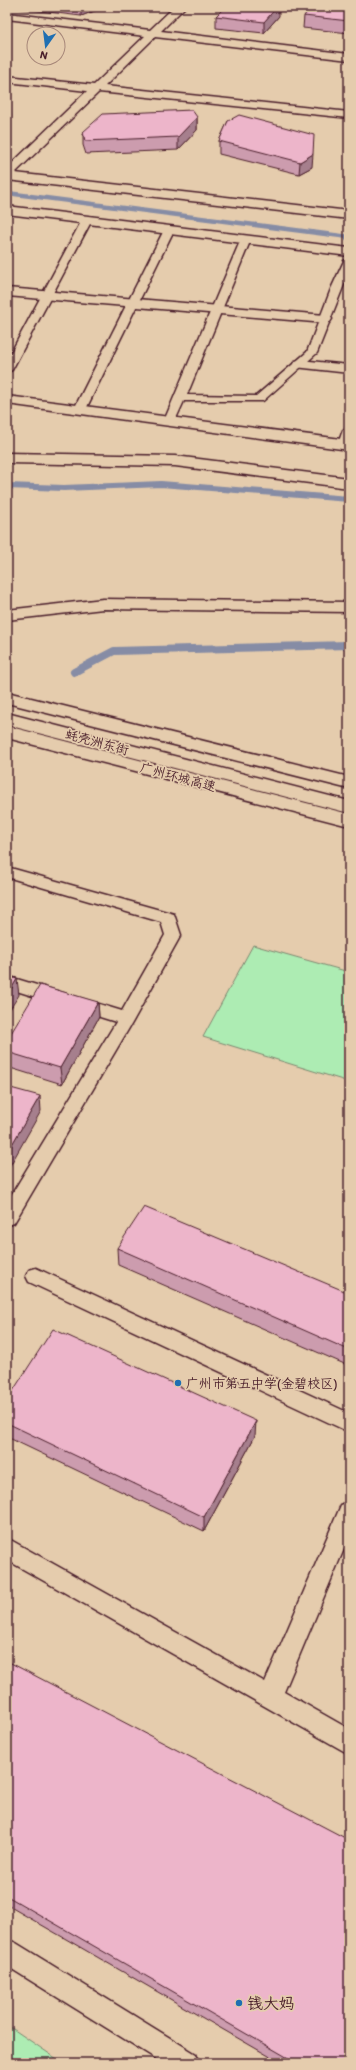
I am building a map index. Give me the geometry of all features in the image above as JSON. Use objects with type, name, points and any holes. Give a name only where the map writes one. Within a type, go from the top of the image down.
[{"type":"main road","points":[[7,176],[180,7]]},
{"type":"main road","points":[[7,16],[349,57]]},
{"type":"main road","points":[[7,79],[349,115]]},
{"type":"main road","points":[[7,176],[349,215]]},
{"type":"main road","points":[[335,213],[344,202]]},
{"type":"main road","points":[[8,212],[87,220],[349,252]]},
{"type":"main road","points":[[7,292],[325,318]]},
{"type":"main road","points":[[300,364],[349,369]]},
{"type":"main road","points":[[7,400],[346,444]]},
{"type":"main road","points":[[7,458],[175,460],[349,483]]},
{"type":"main road","points":[[7,615],[104,604],[349,607]]},
{"type":"main road","points":[[7,697],[349,783]]},
{"type":"main road","name":"蚝壳洲东街","points":[[7,719],[349,807]]},
{"type":"main road","name":"广州环城高速","points":[[7,732],[349,820]]},
{"type":"lane","points":[[7,370],[87,220]]},
{"type":"lane","points":[[80,409],[169,230]]},
{"type":"lane","points":[[170,421],[246,239]]},
{"type":"lane","points":[[180,398],[259,399],[312,353],[336,289],[349,262]]},
{"type":"lane","points":[[336,289],[349,290]]},
{"type":"lane","points":[[346,444],[349,430]]},
{"type":"lane","points":[[7,872],[168,918],[173,935],[126,1019],[7,1218]]},
{"type":"lane","points":[[7,982],[126,1019]]},
{"type":"lane","points":[[36,1276],[349,1423]]},
{"type":"lane","points":[[270,1697],[349,1512]]},
{"type":"lane","points":[[7,1548],[349,1742]]},
{"type":"lane","points":[[7,1952],[187,2063]]},
{"type":"green space","points":[[253,945],[349,972],[349,1082],[203,1037]]},
{"type":"green space","points":[[7,2025],[63,2063],[7,2063]]},
{"type":"building","points":[[225,7],[277,7],[264,22],[216,16]]},
{"type":"building","points":[[311,7],[349,9],[349,21],[304,16]]},
{"type":"building","points":[[192,110],[197,117],[178,137],[85,141],[83,132],[103,114]]},
{"type":"building","points":[[239,115],[314,135],[313,154],[300,162],[219,141],[228,121]]},
{"type":"building","points":[[7,976],[17,979],[7,996]]},
{"type":"building","points":[[40,985],[98,1002],[60,1068],[7,1052],[7,1040]]},
{"type":"building","points":[[7,1087],[40,1096],[7,1153]]},
{"type":"building","points":[[144,1207],[349,1293],[349,1350],[117,1248]]},
{"type":"building","points":[[53,1329],[256,1421],[204,1517],[7,1423],[7,1400]]},
{"type":"building","points":[[7,1661],[349,1840],[349,2063],[297,2063],[7,1896]]},
{"type":"waterway","points":[[7,193],[349,237],[347,237]]},
{"type":"waterway","points":[[7,486],[64,488],[161,484],[349,499]]},
{"type":"waterway","points":[[74,672],[114,651],[349,645]]},
{"type":"place","name":"广州市第五中学(金碧校区)","points":[[178,1383]]},
{"type":"place","name":"钱大妈","points":[[239,2003]]}]
